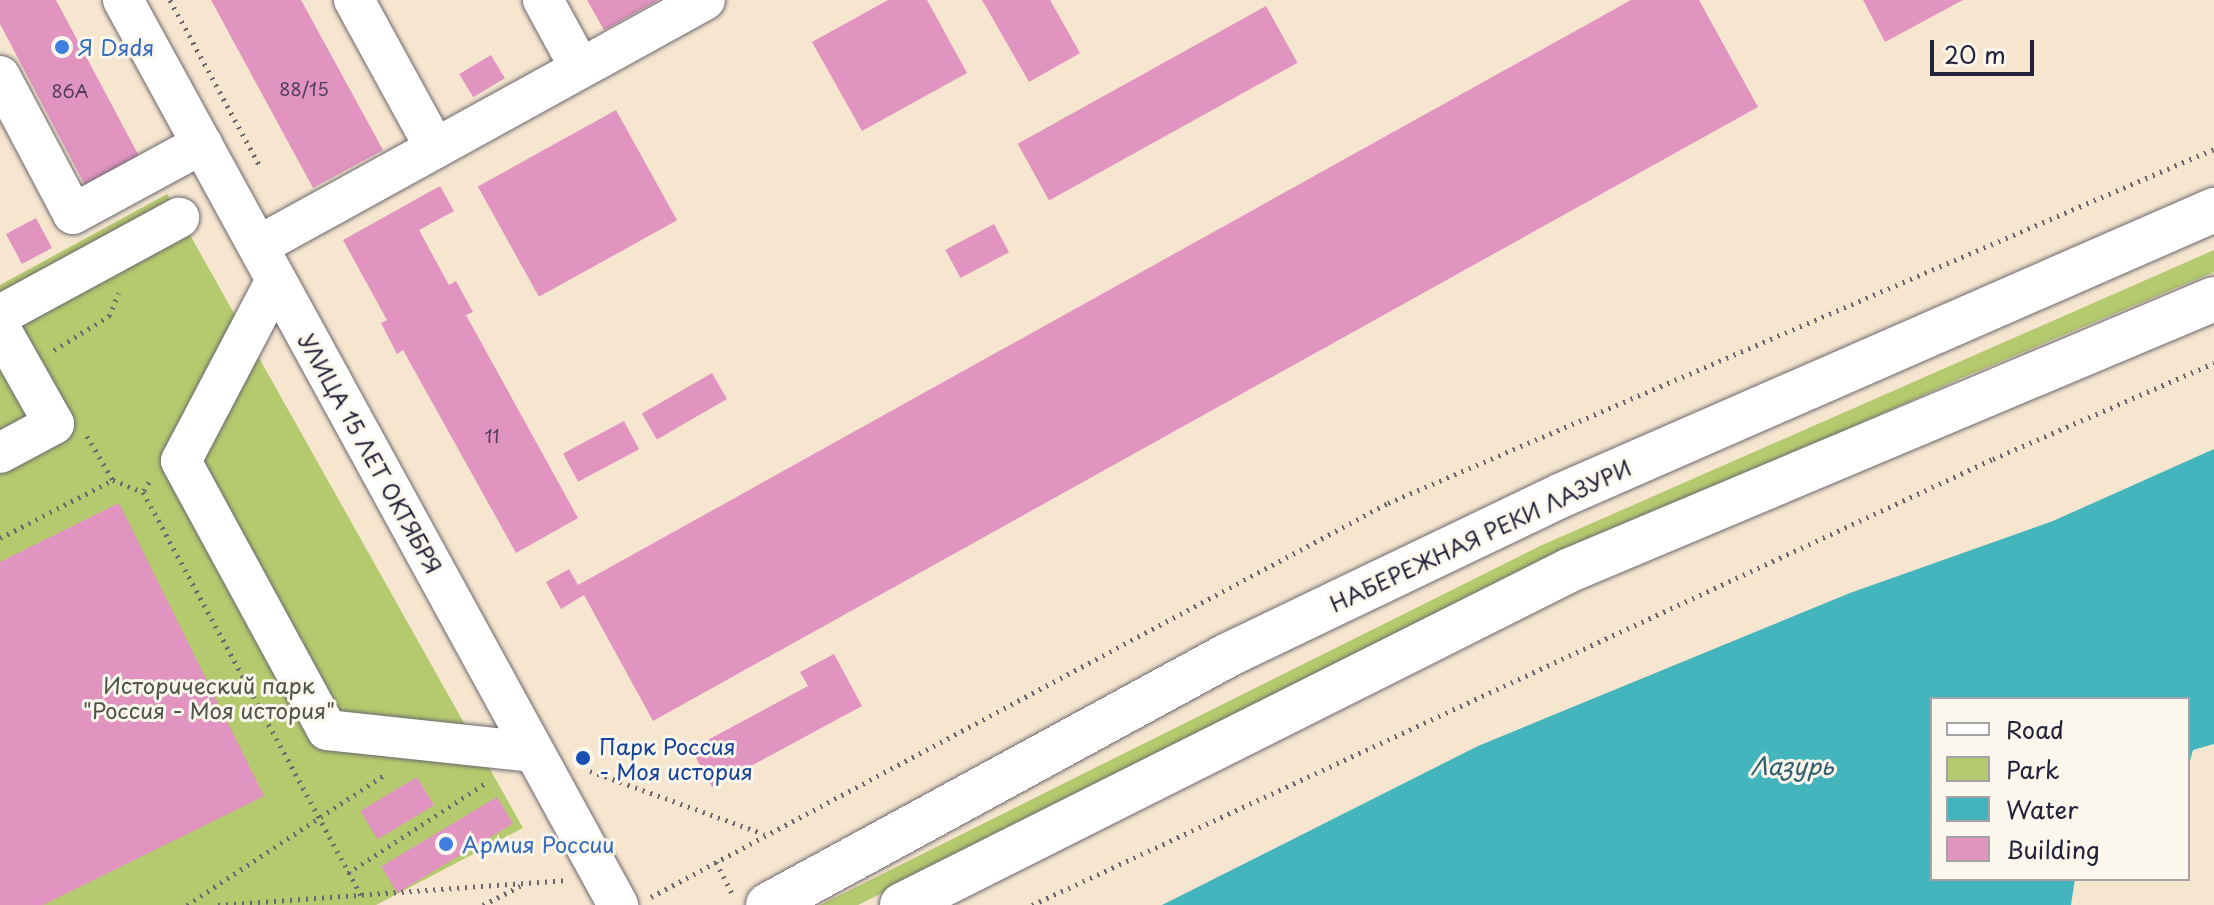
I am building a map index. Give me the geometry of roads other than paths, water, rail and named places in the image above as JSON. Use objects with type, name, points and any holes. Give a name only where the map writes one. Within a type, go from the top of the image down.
[{"type":"main road","name":"НАБЕРЕЖНАЯ РЕКИ ЛАЗУРИ","points":[[750,899],[1228,655],[1591,482],[2214,210]]},
{"type":"main road","points":[[902,905],[1570,570],[2214,299]]},
{"type":"street","name":"УЛИЦА 15 ЛЕТ ОКТЯБРЯ","points":[[123,0],[534,752],[633,902]]},
{"type":"street","points":[[354,0],[435,148]]},
{"type":"street","points":[[543,0],[580,68]]},
{"type":"street","points":[[258,246],[705,0]]},
{"type":"street","points":[[0,76],[73,214],[202,144]]},
{"type":"street","points":[[0,315],[179,218]]},
{"type":"street","points":[[276,280],[181,461],[327,730],[534,752]]},
{"type":"street","points":[[0,328],[54,424],[0,453]]},
{"type":"water","name":"Лазурь","points":[[2214,449],[2214,744],[2193,750],[2190,761],[2190,697],[1930,697],[1930,881],[2075,881],[2071,905],[1162,905],[1478,746],[1850,593],[2053,521]]},
{"type":"place","name":"Я Dяdя","points":[[62,47]]},
{"type":"place","name":"Парк Россия - Моя история","points":[[583,758]]},
{"type":"place","name":"Армия России","points":[[446,844]]},
{"type":"park label","name":"Исторический парк \"Россия - Моя история\"","points":[[209,696]]}]
